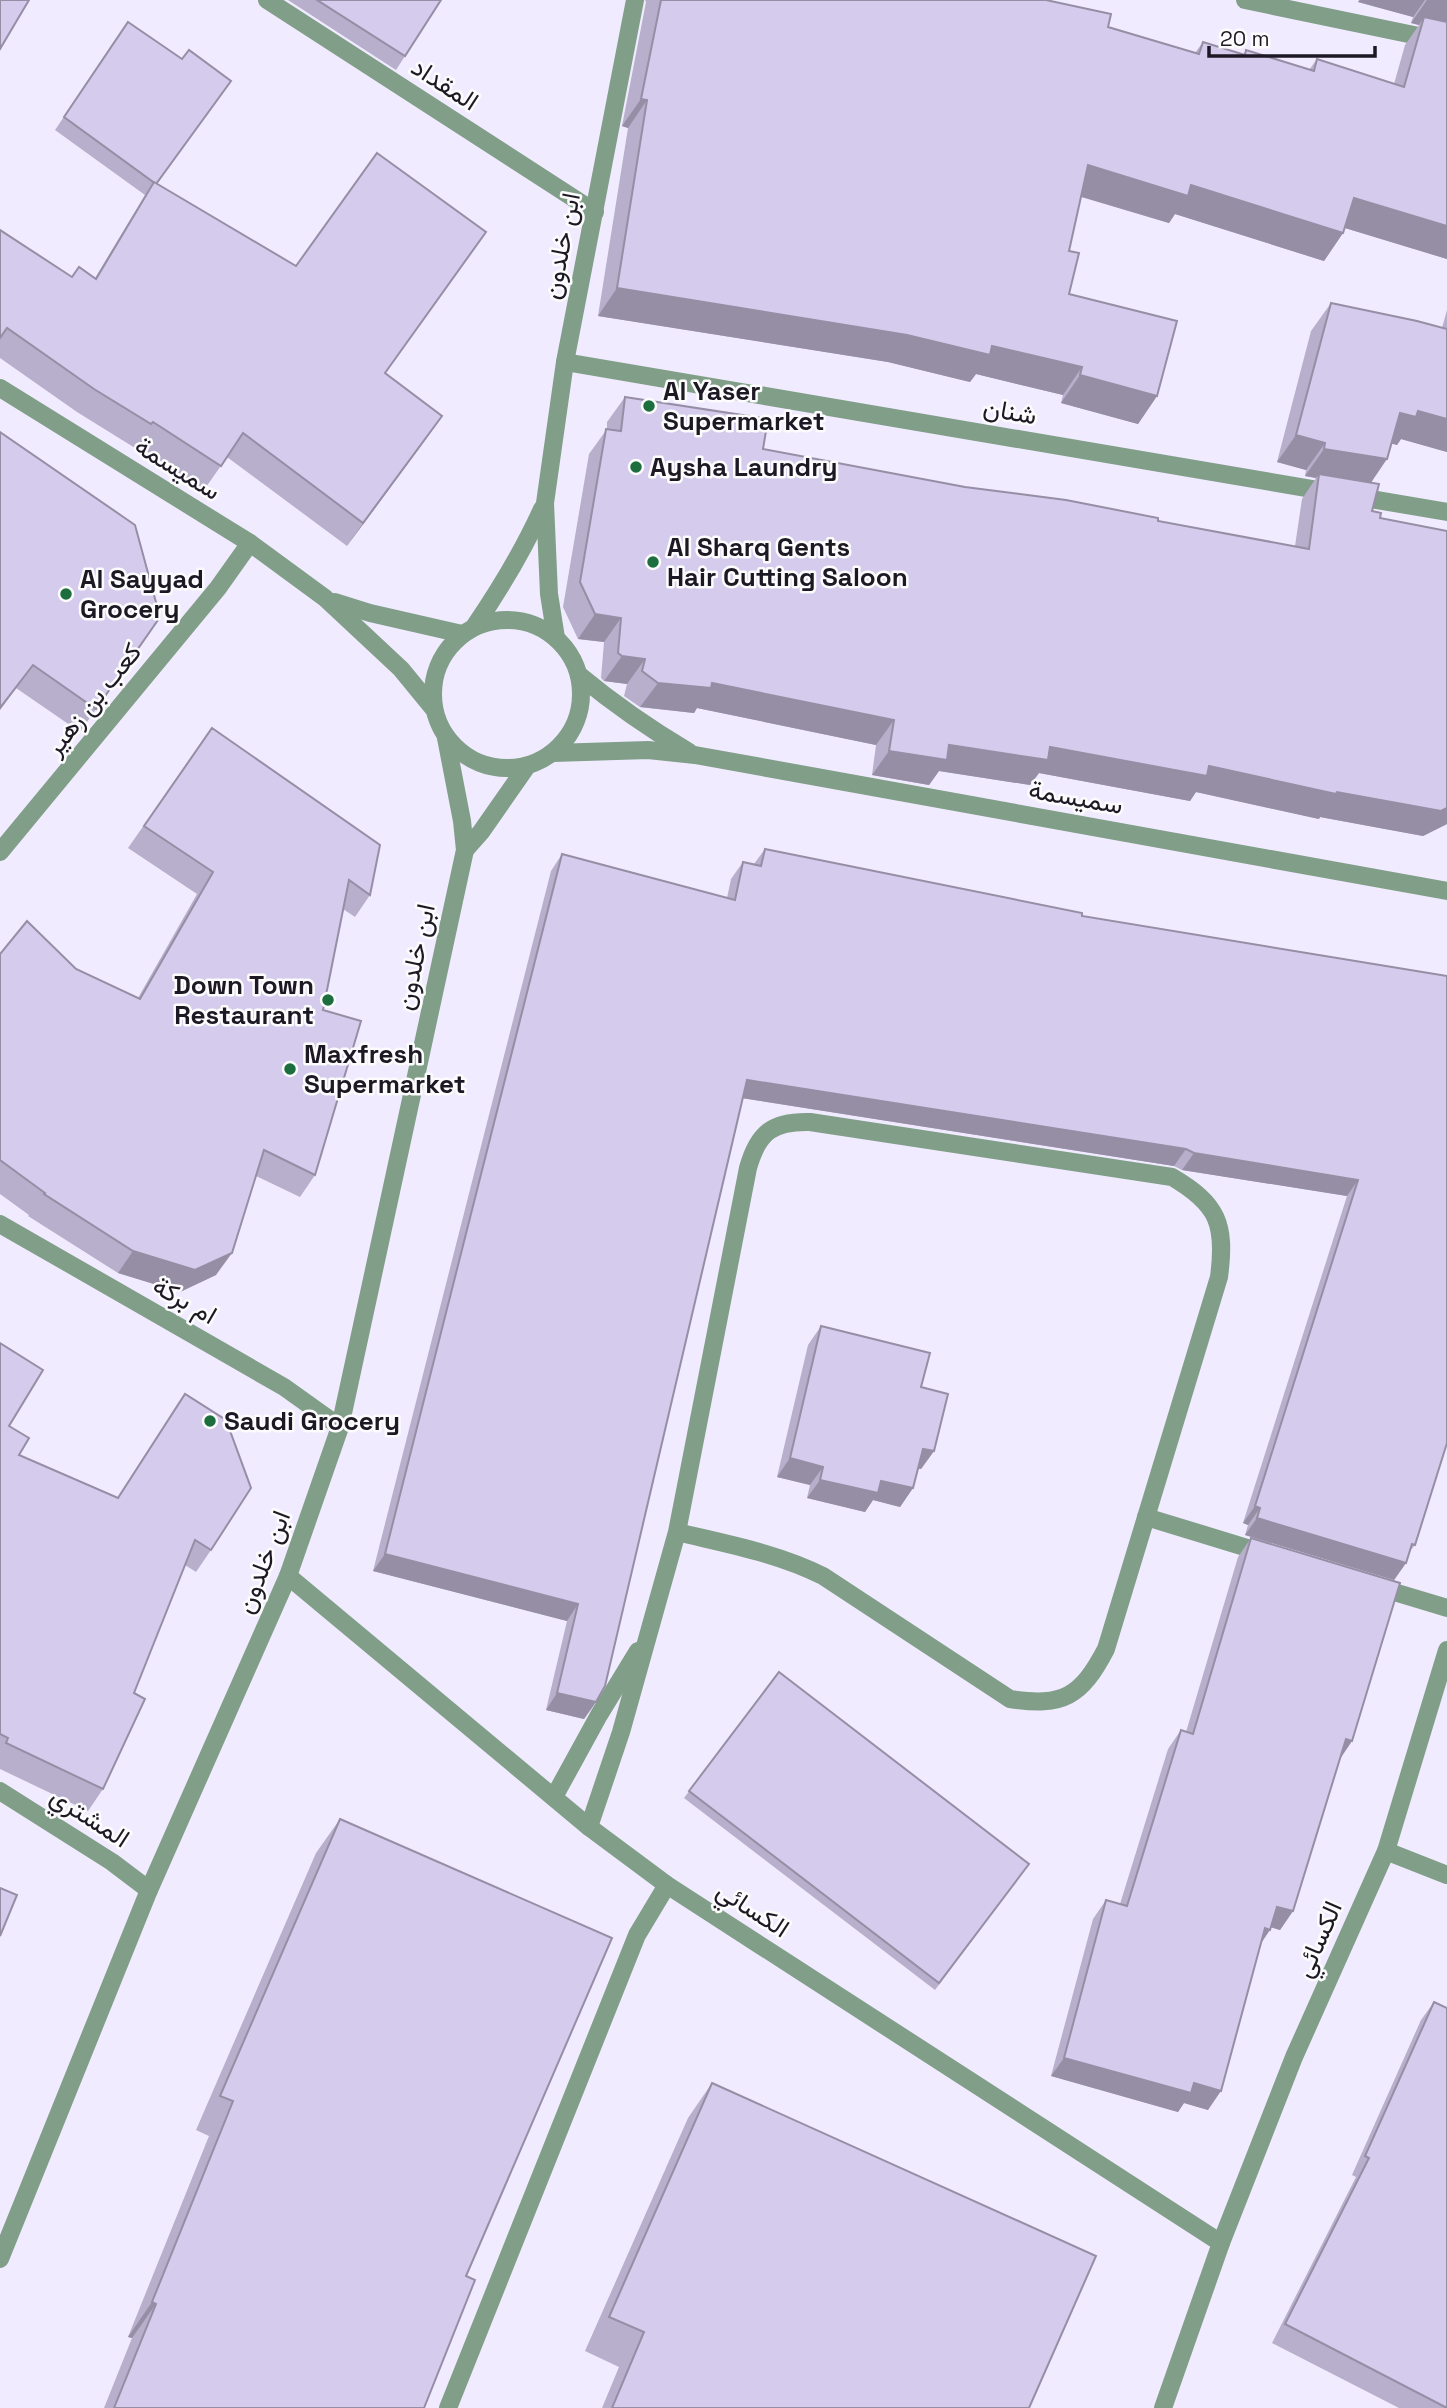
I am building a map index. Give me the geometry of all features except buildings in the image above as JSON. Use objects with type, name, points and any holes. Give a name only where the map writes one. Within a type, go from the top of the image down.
[{"type":"street","name":"المقداد","points":[[267,0],[595,212]]},
{"type":"street","name":"ابن خلدون","points":[[556,638],[549,594],[544,503],[565,362],[635,0]]},
{"type":"street","points":[[1245,0],[1447,41]]},
{"type":"street","name":"شنان","points":[[565,362],[1447,512]]},
{"type":"street","name":"سميسمة","points":[[0,388],[250,543],[326,598],[401,669],[433,708]]},
{"type":"street","name":"ابن خلدون","points":[[468,630],[502,587],[544,503]]},
{"type":"street","name":"كعب بن زهير","points":[[0,852],[218,588],[250,543]]},
{"type":"street","name":"سميسمة","points":[[326,598],[370,613],[468,630]]},
{"type":"street","points":[[503,619],[531,624],[556,638],[570,655],[579,675],[581,704],[573,731],[553,753],[527,766],[498,769],[469,759],[446,738],[433,708],[434,680],[443,654],[468,630],[503,619]]},
{"type":"street","name":"سميسمة","points":[[579,675],[654,732],[695,755]]},
{"type":"street","name":"ابن خلدون","points":[[0,2259],[149,1890],[288,1576],[340,1427],[465,850],[463,821],[446,738]]},
{"type":"street","name":"سميسمة","points":[[553,753],[648,750],[695,755],[1447,891]]},
{"type":"street","name":"ابن خلدون","points":[[465,850],[481,832],[527,766]]},
{"type":"street","points":[[589,1827],[614,1756],[677,1532],[754,1147],[769,1131],[788,1121],[810,1122],[1172,1177],[1198,1193],[1216,1217],[1223,1247],[1219,1277],[1106,1649],[1092,1676],[1069,1696],[1040,1704],[1010,1699],[823,1576],[798,1563],[677,1532]]},
{"type":"street","name":"ام بركة","points":[[0,1224],[284,1387],[340,1427]]},
{"type":"street","points":[[1146,1517],[1290,1561]]},
{"type":"street","name":"الكسائي","points":[[288,1576],[589,1827],[667,1885],[1221,2243]]},
{"type":"street","points":[[1356,1581],[1447,1608]]},
{"type":"street","points":[[554,1797],[598,1714],[649,1633]]},
{"type":"street","name":"الكسائي","points":[[1163,2408],[1221,2243],[1294,2057],[1386,1852],[1447,1650]]},
{"type":"street","name":"المشتري","points":[[0,1791],[112,1862],[149,1890]]},
{"type":"street","points":[[1386,1852],[1447,1875]]},
{"type":"street","points":[[448,2408],[637,1935],[667,1885]]},
{"type":"place","name":"Al Yaser Supermarket","points":[[649,406]]},
{"type":"place","name":"Aysha Laundry","points":[[636,467]]},
{"type":"place","name":"Al Sharq Gents Hair Cutting Saloon","points":[[653,562]]},
{"type":"place","name":"Al Sayyad Grocery","points":[[66,594]]},
{"type":"place","name":"Down Town Restaurant","points":[[328,1000]]},
{"type":"place","name":"Maxfresh Supermarket","points":[[290,1069]]},
{"type":"place","name":"Saudi Grocery","points":[[210,1421]]}]
